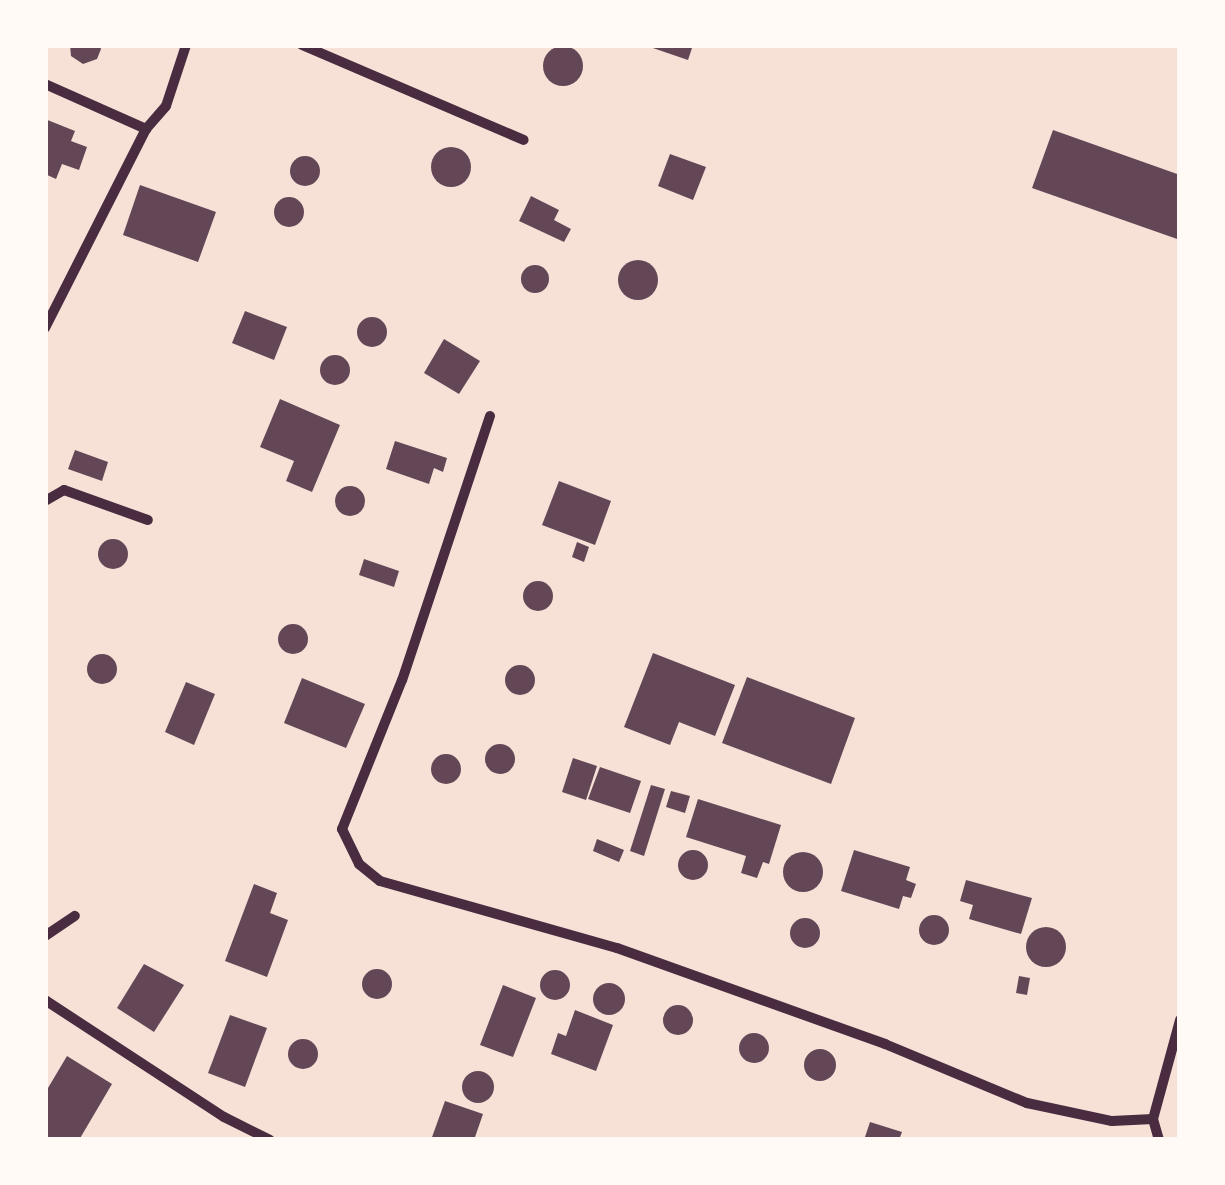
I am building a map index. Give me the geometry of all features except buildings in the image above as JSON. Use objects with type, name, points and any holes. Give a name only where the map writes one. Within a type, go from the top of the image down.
[{"type":"street","points":[[45,328],[146,128],[166,106],[186,45]]},
{"type":"street","points":[[302,45],[524,140]]},
{"type":"street","points":[[45,84],[146,128]]},
{"type":"street","points":[[490,416],[402,680],[342,828],[359,864],[380,881],[617,948],[886,1044],[1027,1104],[1112,1121],[1153,1119]]},
{"type":"street","points":[[45,501],[64,490],[148,520]]},
{"type":"street","points":[[45,936],[75,916]]},
{"type":"street","points":[[45,1000],[224,1117],[270,1140]]},
{"type":"street","points":[[1159,1140],[1153,1119],[1180,1020]]}]
